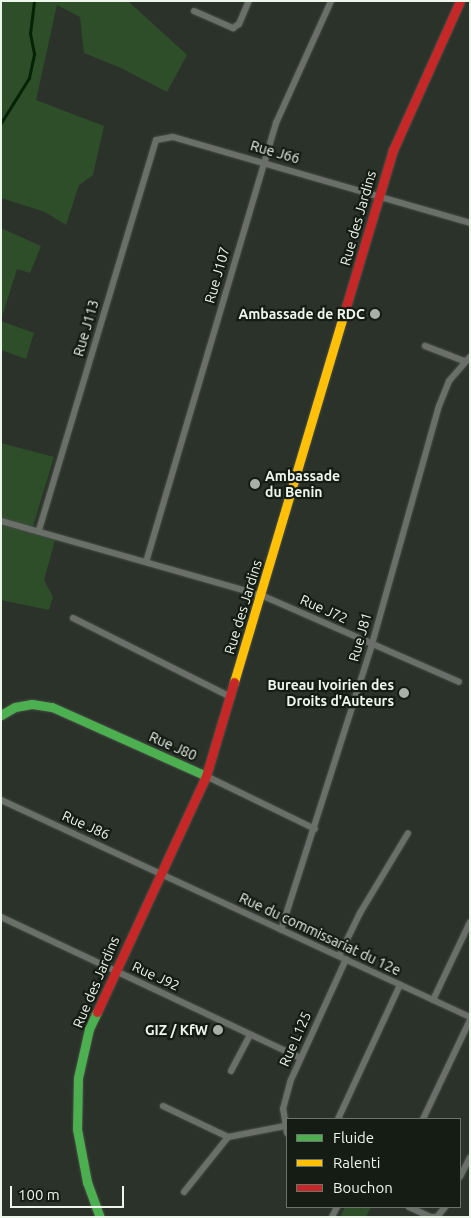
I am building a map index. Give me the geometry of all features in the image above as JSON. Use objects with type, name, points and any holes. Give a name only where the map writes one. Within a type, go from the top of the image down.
[{"type":"main road","name":"Rue des Jardins","points":[[100,1217],[81,1156],[76,1102],[87,1038],[114,970],[206,776],[379,195],[401,129],[460,1]]},
{"type":"main road","name":"Rue J80","points":[[1,715],[15,707],[32,704],[52,707],[206,776]]},
{"type":"street","points":[[194,12],[233,28],[239,24],[249,1]]},
{"type":"street","name":"Rue J107","points":[[146,562],[263,162],[285,99],[331,1]]},
{"type":"street","name":"Rue J66","points":[[163,137],[263,162],[470,223]]},
{"type":"street","name":"Rue J113","points":[[39,530],[151,151],[156,140],[163,137]]},
{"type":"street","points":[[425,346],[467,359]]},
{"type":"street","name":"Rue J81","points":[[281,930],[315,830],[372,644],[438,406],[449,380],[467,359]]},
{"type":"street","name":"Rue J72","points":[[1,520],[261,595],[459,682]]},
{"type":"street","points":[[73,618],[231,697]]},
{"type":"street","name":"Rue J80","points":[[206,776],[315,830]]},
{"type":"street","name":"Rue J86","points":[[1,800],[161,872]]},
{"type":"street","points":[[339,956],[360,913],[408,833]]},
{"type":"street","name":"Rue du commissariat du 12e","points":[[161,872],[281,930],[400,984],[470,1019]]},
{"type":"street","name":"Rue J92","points":[[1,918],[300,1058]]},
{"type":"street","points":[[433,1000],[470,923]]},
{"type":"street","name":"Rue L125","points":[[286,1130],[285,1096],[300,1058],[346,959]]},
{"type":"street","points":[[338,1118],[400,984]]},
{"type":"street","points":[[423,1118],[470,1019]]},
{"type":"street","points":[[231,1071],[250,1035]]},
{"type":"street","points":[[164,1106],[228,1136],[286,1130]]},
{"type":"street","points":[[184,1192],[228,1136]]},
{"type":"street","points":[[461,1175],[470,1157]]},
{"type":"street","points":[[411,1208],[430,1217],[437,1217],[444,1208]]},
{"type":"green space","points":[[1,1],[128,1],[187,55],[167,92],[121,68],[84,53],[80,17],[57,5],[36,100],[104,126],[93,175],[79,185],[66,225],[45,212],[1,198]]},
{"type":"green space","points":[[1,228],[41,246],[30,273],[17,269],[1,320]]},
{"type":"green space","points":[[1,321],[34,333],[26,359],[1,350]]},
{"type":"green space","points":[[1,443],[54,457],[31,533],[55,540],[44,580],[53,597],[49,610],[1,600]]},
{"type":"green space","points":[[344,1208],[370,1208],[366,1217],[340,1217]]},
{"type":"waterway","points":[[1,123],[29,78],[34,54],[30,34],[34,1]]},
{"type":"traffic: fast","points":[[1,715],[15,707],[32,704],[52,707],[206,776]]},
{"type":"traffic: fast","points":[[97,1012],[89,1029],[78,1078],[77,1129],[87,1182],[100,1217]]},
{"type":"traffic: slow","points":[[234,682],[345,310]]},
{"type":"traffic: jam","points":[[345,310],[393,150],[460,1]]},
{"type":"traffic: jam","points":[[97,1012],[206,776],[234,682]]},
{"type":"place","name":"Ambassade de RDC","points":[[375,314]]},
{"type":"place","name":"Ambassade du Benin","points":[[255,484]]},
{"type":"place","name":"Bureau Ivoirien des Droits d'Auteurs","points":[[404,693]]},
{"type":"place","name":"GIZ / KfW","points":[[218,1030]]}]
